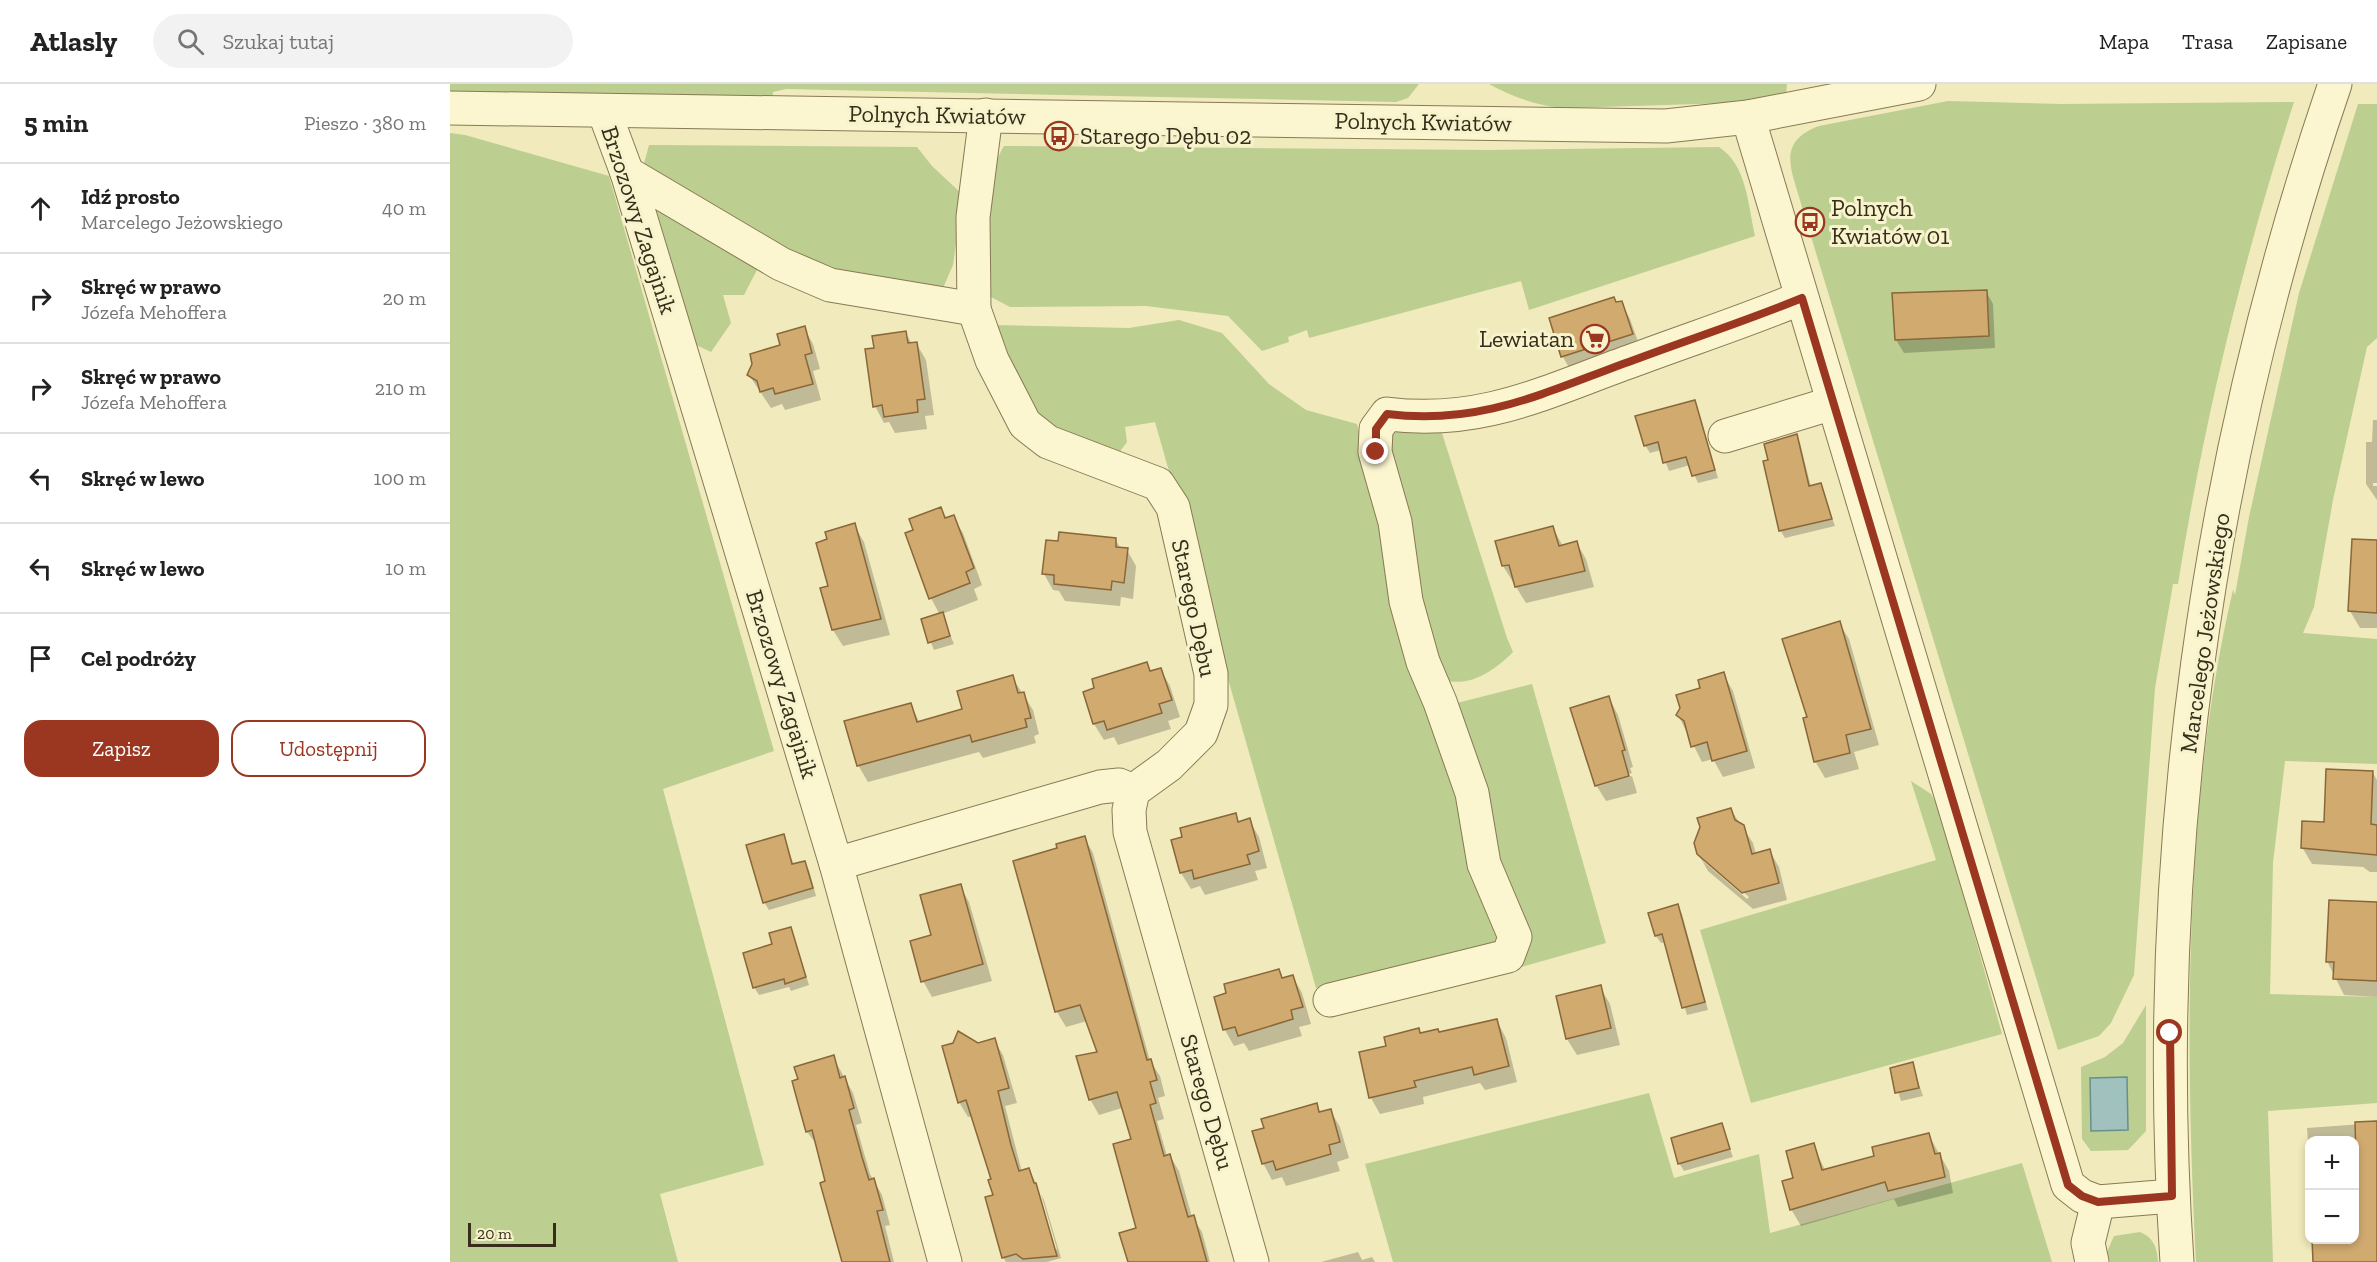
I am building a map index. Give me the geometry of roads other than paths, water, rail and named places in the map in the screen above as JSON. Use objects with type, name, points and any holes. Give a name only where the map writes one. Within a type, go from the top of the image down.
[{"type":"street","name":"Polnych Kwiatów","points":[[450,108],[1666,126],[1748,117],[1919,84]]},
{"type":"street","name":"Marcelego Jeżowskiego","points":[[2177,1262],[2172,1196],[2170,1033],[2178,849],[2202,633],[2218,531],[2248,386],[2283,251],[2335,84]]},
{"type":"street","name":"Brzozowy Zagajnik","points":[[604,111],[627,173],[836,864],[945,1262]]},
{"type":"street","name":"Starego Dębu","points":[[986,115],[973,217],[974,309],[992,360],[1025,424],[1048,442],[1158,484],[1173,507],[1211,674],[1211,705],[1201,733],[1169,765],[1133,791],[1129,810],[1130,832],[1252,1262]]},
{"type":"street","points":[[1748,117],[2068,1185],[2082,1196],[2098,1202],[2172,1196]]},
{"type":"street","points":[[627,173],[781,264],[830,285],[974,309]]},
{"type":"street","points":[[1330,1000],[1508,956],[1515,937],[1484,864],[1472,793],[1440,702],[1423,662],[1406,601],[1395,522],[1376,452],[1376,429],[1381,420],[1387,414],[1420,418],[1477,414],[1530,399],[1802,298]]},
{"type":"street","points":[[1725,436],[1833,403]]},
{"type":"street","points":[[836,864],[1100,787],[1119,785],[1133,791]]},
{"type":"street","points":[[2092,1262],[2088,1243],[2098,1202]]},
{"type":"water","points":[[2127,1077],[2128,1130],[2091,1131],[2090,1078]]},
{"type":"place","name":"Starego Dębu 02","points":[[1059,136]]},
{"type":"place","name":"Polnych Kwiatów 01","points":[[1810,222]]},
{"type":"place","name":"Lewiatan","points":[[1595,339]]}]
